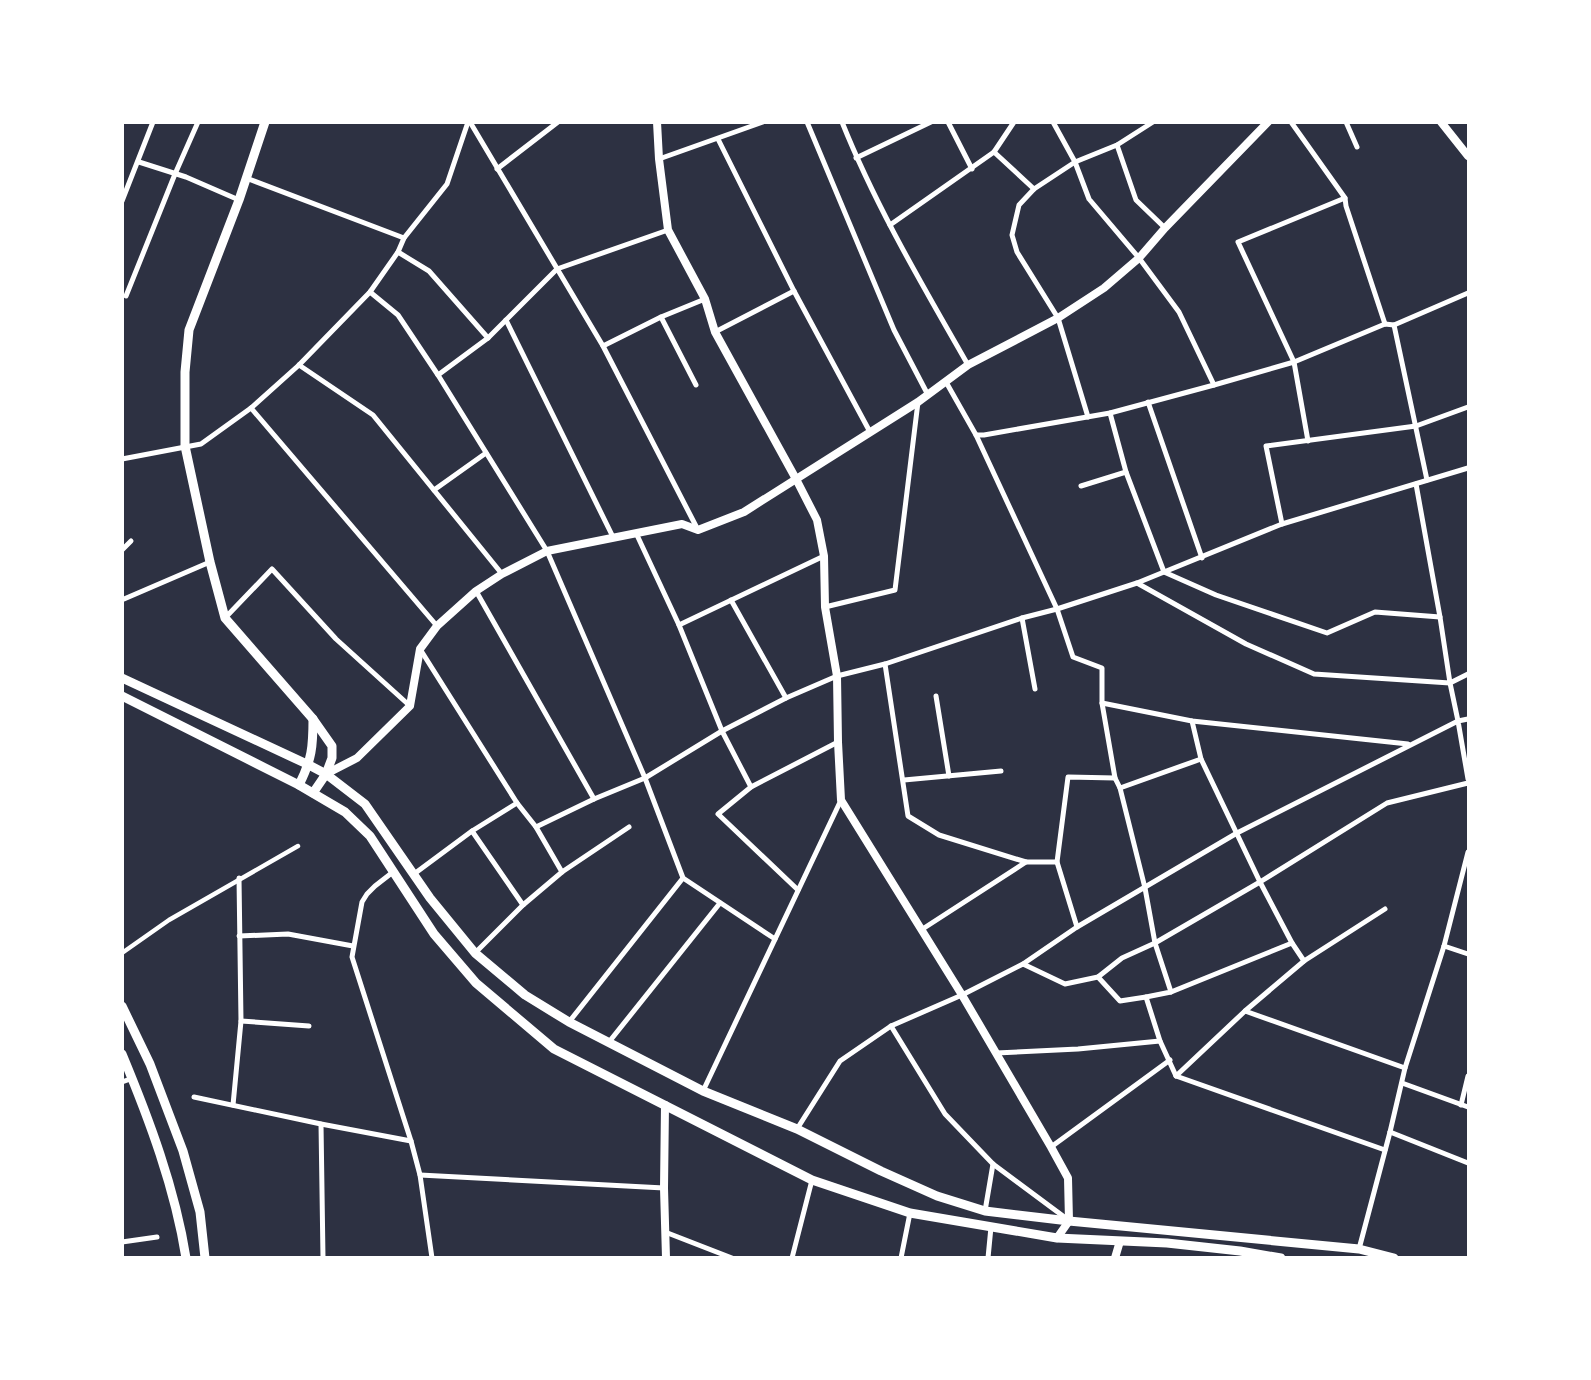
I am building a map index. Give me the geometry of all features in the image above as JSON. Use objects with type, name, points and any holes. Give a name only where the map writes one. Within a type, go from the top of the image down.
[{"type":"main road","points":[[265,122],[189,330],[185,372],[185,446],[210,562],[225,618],[313,719],[332,746],[332,758],[326,774],[313,793]]},
{"type":"main road","points":[[122,678],[326,774],[364,804],[430,898],[475,953],[525,995],[568,1022],[703,1091],[797,1129],[881,1171],[929,1192],[985,1211],[1359,1249],[1394,1258]]},
{"type":"main road","points":[[122,696],[299,785],[345,812],[370,836],[434,934],[476,983],[554,1049],[812,1180],[910,1213],[1057,1238],[1167,1243],[1239,1254],[1281,1258]]},
{"type":"main road","points":[[299,785],[309,765],[313,745],[313,719]]},
{"type":"main road","points":[[122,1006],[150,1064],[183,1150],[200,1212],[205,1258]]},
{"type":"main road","points":[[122,1054],[133,1078],[158,1148],[182,1231],[186,1258]]},
{"type":"street","points":[[122,201],[139,162],[153,122]]},
{"type":"street","points":[[126,296],[198,122]]},
{"type":"street","points":[[469,122],[603,346],[698,530]]},
{"type":"street","points":[[122,458],[201,444],[251,408],[299,365],[370,292],[398,252],[404,238],[447,184],[469,122]]},
{"type":"street","points":[[498,169],[558,122]]},
{"type":"street","points":[[657,122],[659,159],[668,230],[705,300],[715,332],[817,520],[824,556],[825,607],[837,676],[841,800],[703,1091]]},
{"type":"street","points":[[659,159],[763,122]]},
{"type":"street","points":[[807,122],[894,330],[928,395]]},
{"type":"street","points":[[842,122],[856,158],[890,225],[968,365]]},
{"type":"street","points":[[856,158],[931,122]]},
{"type":"street","points":[[948,122],[972,169]]},
{"type":"street","points":[[890,225],[994,152],[1014,122]]},
{"type":"street","points":[[1053,122],[1075,162],[1089,198],[1139,258],[1179,312],[1214,385]]},
{"type":"street","points":[[1088,417],[1058,318],[1017,252],[1012,234],[1019,205],[1034,188],[1075,162],[1117,144],[1153,122]]},
{"type":"street","points":[[326,774],[358,758],[410,706],[420,649],[438,626],[476,591],[502,574],[547,551],[682,524],[698,530],[744,512],[918,402],[968,365],[1058,318],[1104,288],[1139,258],[1165,228],[1268,122]]},
{"type":"street","points":[[1291,122],[1345,198],[1385,324]]},
{"type":"street","points":[[1346,122],[1357,147]]},
{"type":"street","points":[[1441,122],[1468,156]]},
{"type":"street","points":[[718,139],[794,291],[870,432]]},
{"type":"street","points":[[1117,144],[1136,200],[1165,228]]},
{"type":"street","points":[[994,152],[1034,188]]},
{"type":"street","points":[[139,162],[186,177],[238,200]]},
{"type":"street","points":[[245,178],[404,238]]},
{"type":"street","points":[[1308,441],[1294,362],[1238,242],[1345,198]]},
{"type":"street","points":[[438,375],[488,338],[557,268],[668,230]]},
{"type":"street","points":[[398,252],[429,270],[488,338]]},
{"type":"street","points":[[715,332],[794,291]]},
{"type":"street","points":[[370,292],[398,315],[438,375],[547,551],[645,778],[683,878],[775,939]]},
{"type":"street","points":[[976,435],[1110,413],[1294,362],[1385,324],[1394,325],[1468,293]]},
{"type":"street","points":[[603,346],[661,317],[705,300]]},
{"type":"street","points":[[661,317],[696,385]]},
{"type":"street","points":[[506,320],[613,538]]},
{"type":"street","points":[[1394,325],[1427,480]]},
{"type":"street","points":[[299,365],[373,415],[502,574]]},
{"type":"street","points":[[946,382],[976,435],[1057,609],[1073,657],[1102,668],[1102,703],[1116,778],[1144,888],[1155,943],[1171,992]]},
{"type":"street","points":[[825,607],[895,590],[918,402]]},
{"type":"street","points":[[1148,402],[1202,558]]},
{"type":"street","points":[[1282,524],[1266,446],[1416,426],[1468,407]]},
{"type":"street","points":[[251,408],[438,626]]},
{"type":"street","points":[[1110,413],[1126,472],[1164,572],[1216,595],[1328,633],[1375,612],[1440,617]]},
{"type":"street","points":[[434,490],[486,453]]},
{"type":"street","points":[[536,827],[594,799],[645,778],[722,731],[786,698],[837,676],[885,664],[1022,618],[1057,609],[1137,583],[1282,524],[1468,468]]},
{"type":"street","points":[[1081,486],[1126,472]]},
{"type":"street","points":[[1023,964],[1065,984],[1098,977],[1122,958],[1155,943],[1260,882],[1387,804],[1468,781],[1416,484]]},
{"type":"street","points":[[636,533],[679,626],[722,731],[751,786]]},
{"type":"street","points":[[122,550],[132,541]]},
{"type":"street","points":[[679,626],[824,556]]},
{"type":"street","points":[[124,599],[210,562]]},
{"type":"street","points":[[225,618],[272,569],[336,639],[410,706]]},
{"type":"street","points":[[1137,583],[1246,644],[1314,674],[1450,684],[1468,674]]},
{"type":"street","points":[[476,591],[594,799]]},
{"type":"street","points":[[732,600],[786,698]]},
{"type":"street","points":[[1022,618],[1035,689]]},
{"type":"street","points":[[420,649],[517,803],[536,827],[562,872]]},
{"type":"street","points":[[885,664],[908,816],[939,835],[1026,862],[1057,862]]},
{"type":"street","points":[[936,696],[949,776]]},
{"type":"street","points":[[1102,703],[1192,721],[1410,745]]},
{"type":"street","points":[[797,1129],[840,1061],[891,1026],[962,995],[1023,964],[1077,927],[1237,833],[1458,721],[1468,719]]},
{"type":"street","points":[[1192,721],[1201,759],[1260,882],[1292,943],[1304,961]]},
{"type":"street","points":[[798,890],[718,814],[751,786],[838,742]]},
{"type":"street","points":[[1120,788],[1201,759]]},
{"type":"street","points":[[904,780],[1001,771]]},
{"type":"street","points":[[1077,927],[1057,862],[1068,777],[1116,778]]},
{"type":"street","points":[[841,800],[962,995],[1068,1178],[1069,1220],[1057,1238]]},
{"type":"street","points":[[414,874],[472,831],[517,803]]},
{"type":"street","points":[[475,953],[523,905],[562,872],[629,827]]},
{"type":"street","points":[[472,831],[523,905]]},
{"type":"street","points":[[122,952],[169,920],[238,878],[298,846]]},
{"type":"street","points":[[1359,1249],[1405,1068],[1444,946],[1468,852]]},
{"type":"street","points":[[921,930],[1026,862]]},
{"type":"street","points":[[393,872],[367,894],[362,902],[352,957],[411,1141],[420,1175],[432,1258]]},
{"type":"street","points":[[233,1105],[241,1021],[238,878]]},
{"type":"street","points":[[568,1022],[683,878]]},
{"type":"street","points":[[609,1042],[720,903]]},
{"type":"street","points":[[1176,1076],[1245,1011],[1304,961],[1385,909]]},
{"type":"street","points":[[239,936],[288,934],[353,946]]},
{"type":"street","points":[[1098,977],[1120,1001],[1146,997],[1171,992],[1292,943]]},
{"type":"street","points":[[1444,946],[1468,954]]},
{"type":"street","points":[[1146,997],[1160,1041],[1176,1076],[1385,1150]]},
{"type":"street","points":[[1245,1011],[1405,1068]]},
{"type":"street","points":[[241,1021],[309,1026]]},
{"type":"street","points":[[891,1026],[946,1114],[993,1164],[1069,1220]]},
{"type":"street","points":[[996,1053],[1078,1049],[1160,1041]]},
{"type":"street","points":[[1051,1148],[1170,1060]]},
{"type":"street","points":[[1461,1105],[1468,1076]]},
{"type":"street","points":[[122,1082],[133,1078]]},
{"type":"street","points":[[1402,1083],[1468,1107]]},
{"type":"street","points":[[194,1097],[411,1141]]},
{"type":"street","points":[[665,1105],[664,1188],[666,1258]]},
{"type":"street","points":[[321,1124],[323,1258]]},
{"type":"street","points":[[1390,1132],[1468,1163]]},
{"type":"street","points":[[985,1211],[993,1164]]},
{"type":"street","points":[[420,1175],[664,1188]]},
{"type":"street","points":[[792,1258],[812,1180]]},
{"type":"street","points":[[901,1258],[910,1213]]},
{"type":"street","points":[[988,1258],[991,1227]]},
{"type":"street","points":[[665,1232],[732,1258]]},
{"type":"street","points":[[122,1242],[157,1237]]},
{"type":"street","points":[[1115,1258],[1120,1241]]}]
